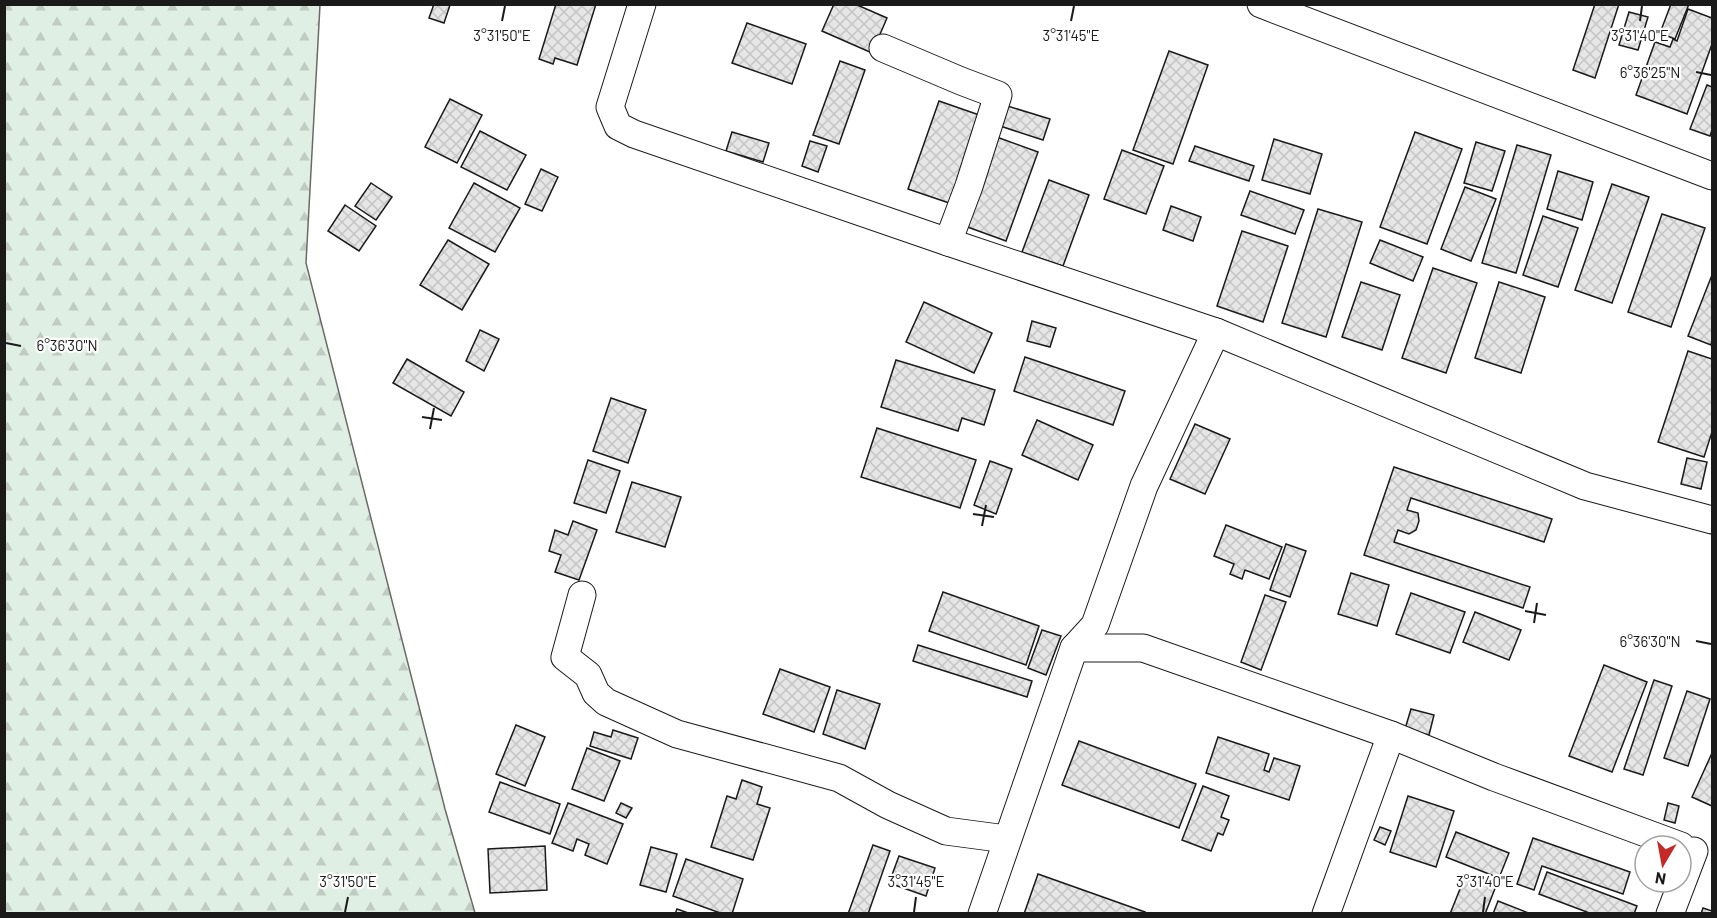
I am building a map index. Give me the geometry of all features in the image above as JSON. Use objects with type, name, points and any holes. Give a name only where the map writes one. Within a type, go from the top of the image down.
[{"type":"street","points":[[642,4],[610,107],[618,126],[634,134],[948,243],[1216,332],[1585,486],[1713,520]]},
{"type":"street","points":[[1262,4],[1713,176]]},
{"type":"street","points":[[883,48],[998,94],[948,243]]},
{"type":"street","points":[[982,914],[1006,839],[1074,648],[1095,625],[1144,486],[1216,332]]},
{"type":"street","points":[[582,595],[565,657],[588,675],[596,693],[606,702],[677,734],[839,778],[888,805],[946,831],[1006,839]]},
{"type":"street","points":[[1074,648],[1143,648],[1390,735],[1494,777],[1649,834]]},
{"type":"street","points":[[1326,914],[1390,735]]},
{"type":"street","points":[[1670,914],[1677,894]]},
{"type":"green space","points":[[5,4],[320,5],[306,263],[445,809],[475,913],[5,913]]},
{"type":"building","points":[[434,4],[450,5],[444,23],[429,18]]},
{"type":"building","points":[[556,4],[596,4],[577,65],[555,58],[553,64],[539,59]]},
{"type":"building","points":[[834,4],[855,4],[887,18],[872,53],[822,31]]},
{"type":"building","points":[[1595,4],[1619,4],[1595,78],[1573,70]]},
{"type":"building","points":[[1671,4],[1689,4],[1675,39],[1660,33]]},
{"type":"building","points":[[1688,9],[1712,18],[1712,44],[1687,114],[1636,95],[1655,42],[1670,47],[1673,39],[1677,41]]},
{"type":"building","points":[[1629,12],[1648,17],[1638,50],[1619,45]]},
{"type":"building","points":[[747,23],[806,44],[792,84],[732,63]]},
{"type":"building","points":[[1169,51],[1208,65],[1173,164],[1133,150]]},
{"type":"building","points":[[840,61],[865,70],[839,144],[813,135]]},
{"type":"building","points":[[1707,85],[1712,87],[1710,136],[1690,129]]},
{"type":"building","points":[[450,99],[482,115],[457,163],[425,147]]},
{"type":"building","points":[[939,101],[985,117],[955,205],[908,189]]},
{"type":"building","points":[[1001,104],[1050,119],[1043,140],[994,124]]},
{"type":"building","points":[[480,131],[526,155],[507,190],[461,167]]},
{"type":"building","points":[[732,132],[769,143],[763,162],[726,151]]},
{"type":"building","points":[[1415,132],[1462,149],[1427,244],[1380,227]]},
{"type":"building","points":[[994,136],[1038,152],[1006,241],[962,225]]},
{"type":"building","points":[[1274,139],[1322,154],[1310,194],[1262,180]]},
{"type":"building","points":[[810,141],[827,146],[818,172],[802,166]]},
{"type":"building","points":[[1476,142],[1505,151],[1492,191],[1464,183]]},
{"type":"building","points":[[1517,145],[1551,155],[1516,273],[1482,263]]},
{"type":"building","points":[[1195,146],[1254,166],[1249,181],[1189,161]]},
{"type":"building","points":[[1122,150],[1164,166],[1146,214],[1104,199]]},
{"type":"building","points":[[541,169],[558,177],[542,211],[525,204]]},
{"type":"building","points":[[1558,171],[1593,182],[1582,220],[1547,209]]},
{"type":"building","points":[[1049,180],[1089,195],[1063,266],[1022,252]]},
{"type":"building","points":[[371,183],[392,197],[376,220],[355,206]]},
{"type":"building","points":[[474,183],[520,208],[495,252],[449,228]]},
{"type":"building","points":[[1612,184],[1649,197],[1612,303],[1575,290]]},
{"type":"building","points":[[1465,187],[1496,199],[1471,261],[1441,249]]},
{"type":"building","points":[[1250,191],[1304,210],[1295,234],[1241,215]]},
{"type":"building","points":[[345,205],[376,226],[359,251],[328,231]]},
{"type":"building","points":[[1171,206],[1201,217],[1193,241],[1163,230]]},
{"type":"building","points":[[1318,209],[1362,222],[1326,337],[1282,323]]},
{"type":"building","points":[[1662,214],[1705,228],[1671,327],[1628,312]]},
{"type":"building","points":[[1543,216],[1578,228],[1558,287],[1523,275]]},
{"type":"building","points":[[1242,231],[1288,246],[1263,322],[1217,306]]},
{"type":"building","points":[[448,240],[489,264],[462,310],[420,285]]},
{"type":"building","points":[[1380,240],[1423,257],[1413,281],[1370,263]]},
{"type":"building","points":[[1433,268],[1477,283],[1446,373],[1402,358]]},
{"type":"building","points":[[1712,275],[1712,341],[1711,345],[1688,336]]},
{"type":"building","points":[[1361,282],[1400,295],[1382,350],[1342,337]]},
{"type":"building","points":[[1499,282],[1545,297],[1521,373],[1475,358]]},
{"type":"building","points":[[924,302],[992,333],[974,373],[906,342]]},
{"type":"building","points":[[1032,321],[1056,328],[1050,347],[1027,341]]},
{"type":"building","points":[[480,330],[499,339],[484,371],[466,361]]},
{"type":"building","points":[[1688,351],[1712,359],[1712,432],[1704,457],[1658,442]]},
{"type":"building","points":[[1025,357],[1125,391],[1113,425],[1014,391]]},
{"type":"building","points":[[407,359],[464,392],[451,416],[393,383]]},
{"type":"building","points":[[896,360],[995,390],[984,425],[962,418],[958,431],[881,407]]},
{"type":"building","points":[[611,398],[646,410],[628,463],[593,451]]},
{"type":"building","points":[[1037,420],[1093,445],[1078,480],[1022,455]]},
{"type":"building","points":[[1195,424],[1230,439],[1205,494],[1170,479]]},
{"type":"building","points":[[877,428],[976,460],[960,508],[861,477]]},
{"type":"building","points":[[1687,458],[1707,462],[1701,489],[1681,484]]},
{"type":"building","points":[[588,460],[620,471],[606,513],[574,503]]},
{"type":"building","points":[[990,461],[1012,469],[996,514],[974,505]]},
{"type":"building","points":[[1394,467],[1552,519],[1544,542],[1411,498],[1407,510],[1418,513],[1419,521],[1416,530],[1409,534],[1398,530],[1394,542],[1530,587],[1523,608],[1364,555]]},
{"type":"building","points":[[632,482],[681,497],[665,547],[616,532]]},
{"type":"building","points":[[573,521],[597,530],[579,580],[555,572],[561,555],[549,551],[555,530],[568,535]]},
{"type":"building","points":[[1226,525],[1282,547],[1269,579],[1245,570],[1242,579],[1230,574],[1234,564],[1214,556]]},
{"type":"building","points":[[1286,544],[1306,551],[1290,597],[1270,590]]},
{"type":"building","points":[[1351,573],[1389,585],[1377,626],[1338,614]]},
{"type":"building","points":[[943,592],[1039,626],[1026,665],[929,631]]},
{"type":"building","points":[[1411,593],[1465,612],[1450,653],[1396,634]]},
{"type":"building","points":[[1265,595],[1286,602],[1261,670],[1241,662]]},
{"type":"building","points":[[1475,612],[1521,630],[1509,660],[1463,642]]},
{"type":"building","points":[[1042,630],[1061,636],[1046,675],[1028,668]]},
{"type":"building","points":[[918,645],[1032,681],[1027,697],[913,661]]},
{"type":"building","points":[[1604,665],[1647,682],[1612,772],[1569,756]]},
{"type":"building","points":[[780,669],[830,687],[814,732],[763,714]]},
{"type":"building","points":[[1654,680],[1672,686],[1643,775],[1624,769]]},
{"type":"building","points":[[837,690],[880,704],[865,749],[823,734]]},
{"type":"building","points":[[1687,691],[1710,699],[1688,766],[1664,758]]},
{"type":"building","points":[[1411,709],[1434,715],[1429,735],[1405,729]]},
{"type":"building","points":[[516,725],[545,737],[525,786],[496,774]]},
{"type":"building","points":[[613,730],[638,738],[631,759],[590,746],[594,732],[611,737]]},
{"type":"building","points":[[1218,737],[1269,754],[1264,770],[1269,772],[1274,758],[1300,766],[1289,800],[1206,773]]},
{"type":"building","points":[[1079,741],[1196,784],[1179,828],[1062,785]]},
{"type":"building","points":[[587,748],[620,761],[604,801],[572,789]]},
{"type":"building","points":[[1712,753],[1712,806],[1692,797]]},
{"type":"building","points":[[742,780],[762,787],[757,804],[770,808],[753,860],[711,847],[727,796],[736,799]]},
{"type":"building","points":[[500,782],[560,804],[550,834],[489,812]]},
{"type":"building","points":[[1203,786],[1229,796],[1221,817],[1229,820],[1223,835],[1218,833],[1211,851],[1182,840]]},
{"type":"building","points":[[1408,796],[1454,811],[1436,867],[1390,852]]},
{"type":"building","points":[[568,803],[623,824],[607,864],[585,855],[589,844],[577,839],[573,851],[552,843]]},
{"type":"building","points":[[621,803],[632,808],[626,818],[616,813]]},
{"type":"building","points":[[1668,803],[1679,806],[1675,823],[1664,820]]},
{"type":"building","points":[[1380,827],[1391,831],[1385,845],[1374,840]]},
{"type":"building","points":[[1456,832],[1509,853],[1499,878],[1446,857]]},
{"type":"building","points":[[1533,838],[1630,872],[1623,894],[1542,866],[1534,890],[1517,884]]},
{"type":"building","points":[[873,845],[890,851],[868,914],[848,914]]},
{"type":"building","points":[[545,846],[547,890],[490,893],[488,849]]},
{"type":"building","points":[[651,847],[677,854],[666,892],[640,885]]},
{"type":"building","points":[[899,856],[935,868],[926,896],[889,883]]},
{"type":"building","points":[[686,859],[743,879],[732,914],[723,914],[673,896]]},
{"type":"building","points":[[1547,872],[1637,906],[1634,914],[1592,914],[1539,894]]},
{"type":"building","points":[[1038,874],[1145,912],[1144,914],[1024,914]]},
{"type":"building","points":[[1466,874],[1496,886],[1485,914],[1450,914]]},
{"type":"building","points":[[1498,901],[1531,914],[1493,914]]},
{"type":"building","points":[[1703,908],[1712,911],[1712,914],[1701,914]]},
{"type":"building","points":[[677,909],[691,914],[675,914]]}]
